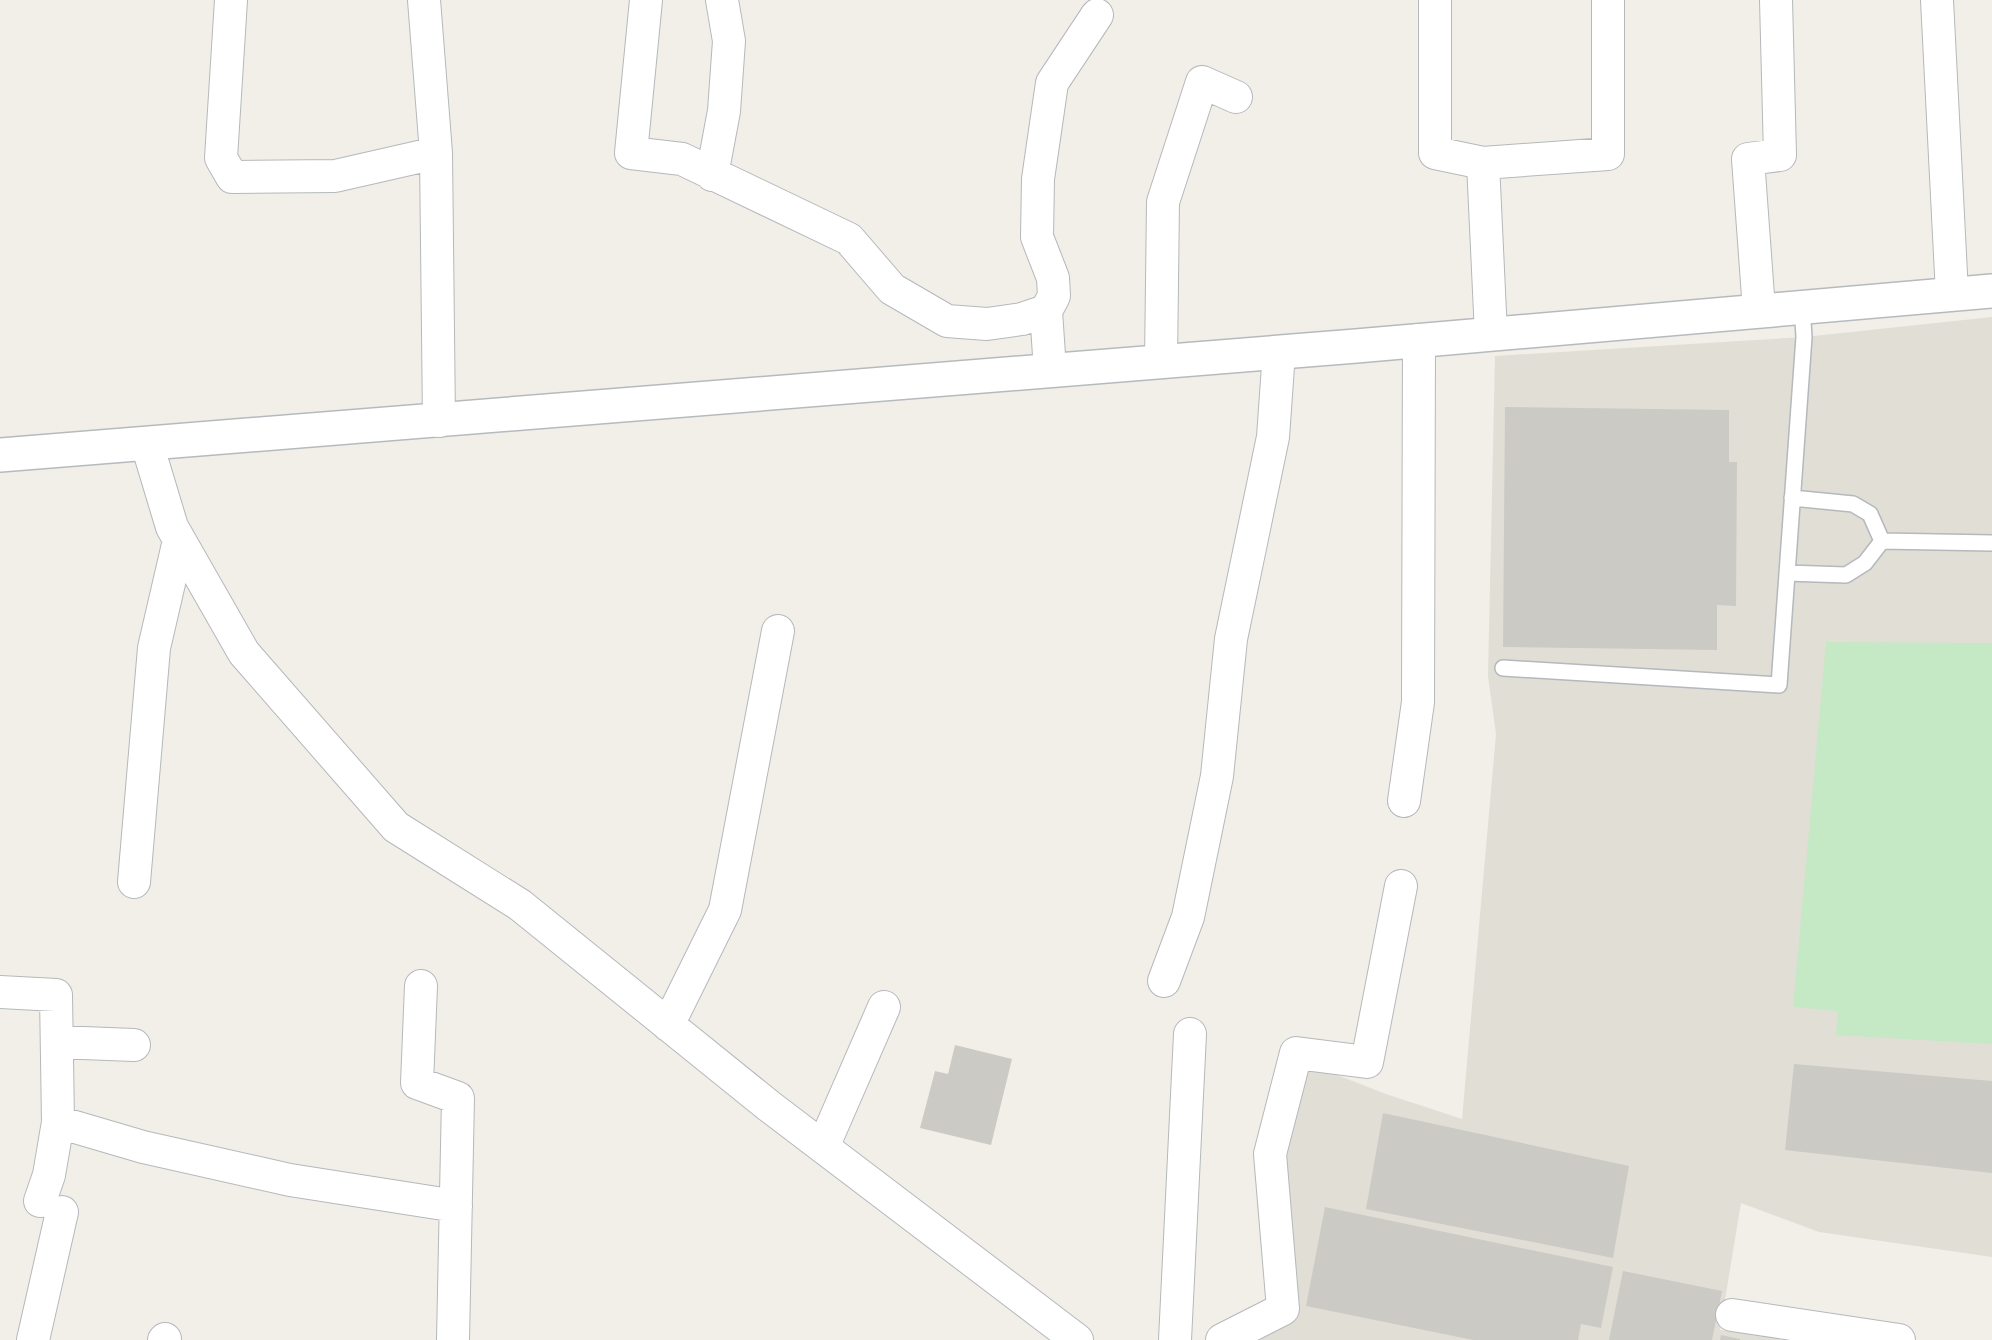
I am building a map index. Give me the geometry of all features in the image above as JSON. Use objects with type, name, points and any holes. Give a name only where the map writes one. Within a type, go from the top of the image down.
[{"type":"main road","points":[[0,455],[1279,352],[1992,291]]},
{"type":"street","points":[[231,0],[221,158],[232,177],[334,176],[436,153]]},
{"type":"street","points":[[424,0],[436,153],[439,421]]},
{"type":"street","points":[[646,0],[631,153],[682,159],[849,238],[892,289],[947,321],[987,324],[1022,320],[1046,310]]},
{"type":"street","points":[[712,175],[724,111],[729,41],[722,0]]},
{"type":"street","points":[[1435,0],[1435,153],[1483,163],[1608,154],[1608,0]]},
{"type":"street","points":[[1760,310],[1748,159],[1780,155],[1776,0]]},
{"type":"street","points":[[1937,0],[1952,294]]},
{"type":"street","points":[[1050,370],[1046,310],[1054,296],[1053,278],[1037,237],[1038,179],[1052,83],[1097,15]]},
{"type":"street","points":[[1161,361],[1163,202],[1202,82],[1236,97]]},
{"type":"street","points":[[1483,163],[1491,334]]},
{"type":"street","points":[[1404,801],[1418,702],[1419,340]]},
{"type":"street","points":[[1164,981],[1188,917],[1217,776],[1230,639],[1273,436],[1279,352]]},
{"type":"street","points":[[147,444],[172,527],[244,653],[396,827],[520,905],[823,1147],[1077,1340]]},
{"type":"street","points":[[134,882],[154,648],[179,540]]},
{"type":"street","points":[[668,1025],[725,909],[778,631]]},
{"type":"street","points":[[1222,1340],[1283,1309],[1270,1154],[1296,1053],[1367,1062],[1401,886]]},
{"type":"street","points":[[421,986],[417,1083],[458,1098],[453,1340]]},
{"type":"street","points":[[0,992],[56,995],[58,1122],[49,1175],[51,1207],[33,1340]]},
{"type":"street","points":[[823,1147],[884,1007]]},
{"type":"street","points":[[1175,1340],[1190,1034]]},
{"type":"street","points":[[57,1042],[134,1045]]},
{"type":"street","points":[[58,1122],[142,1147],[290,1180],[456,1206]]},
{"type":"street","points":[[1732,1315],[1899,1340]]},
{"type":"lane","points":[[1503,668],[1779,685],[1804,337],[1802,307]]},
{"type":"lane","points":[[1792,498],[1853,504],[1870,514],[1882,541]]},
{"type":"lane","points":[[1882,541],[1992,543]]},
{"type":"lane","points":[[1787,573],[1846,575],[1865,563],[1882,541]]},
{"type":"shaded area","points":[[1992,317],[1992,1257],[1819,1232],[1741,1203],[1720,1330],[1781,1340],[1252,1340],[1294,1317],[1280,1180],[1306,1063],[1386,1094],[1462,1119],[1496,734],[1488,676],[1495,356],[1804,337]]},
{"type":"green space","points":[[1826,642],[1992,643],[1992,1044],[1836,1035],[1838,1011],[1793,1007]]},
{"type":"building","points":[[1505,407],[1729,410],[1729,462],[1737,462],[1736,606],[1717,605],[1717,650],[1503,647]]},
{"type":"building","points":[[955,1045],[1012,1059],[991,1145],[920,1128],[935,1071],[948,1074]]},
{"type":"building","points":[[1794,1064],[1992,1081],[1992,1173],[1785,1150]]},
{"type":"building","points":[[1383,1113],[1629,1166],[1613,1258],[1366,1209]]},
{"type":"building","points":[[1325,1207],[1613,1267],[1601,1328],[1581,1324],[1578,1340],[1473,1340],[1306,1306]]},
{"type":"building","points":[[1623,1271],[1722,1291],[1712,1340],[1609,1340]]},
{"type":"building","points":[[1721,1335],[1740,1339],[1740,1340],[1720,1340]]}]
